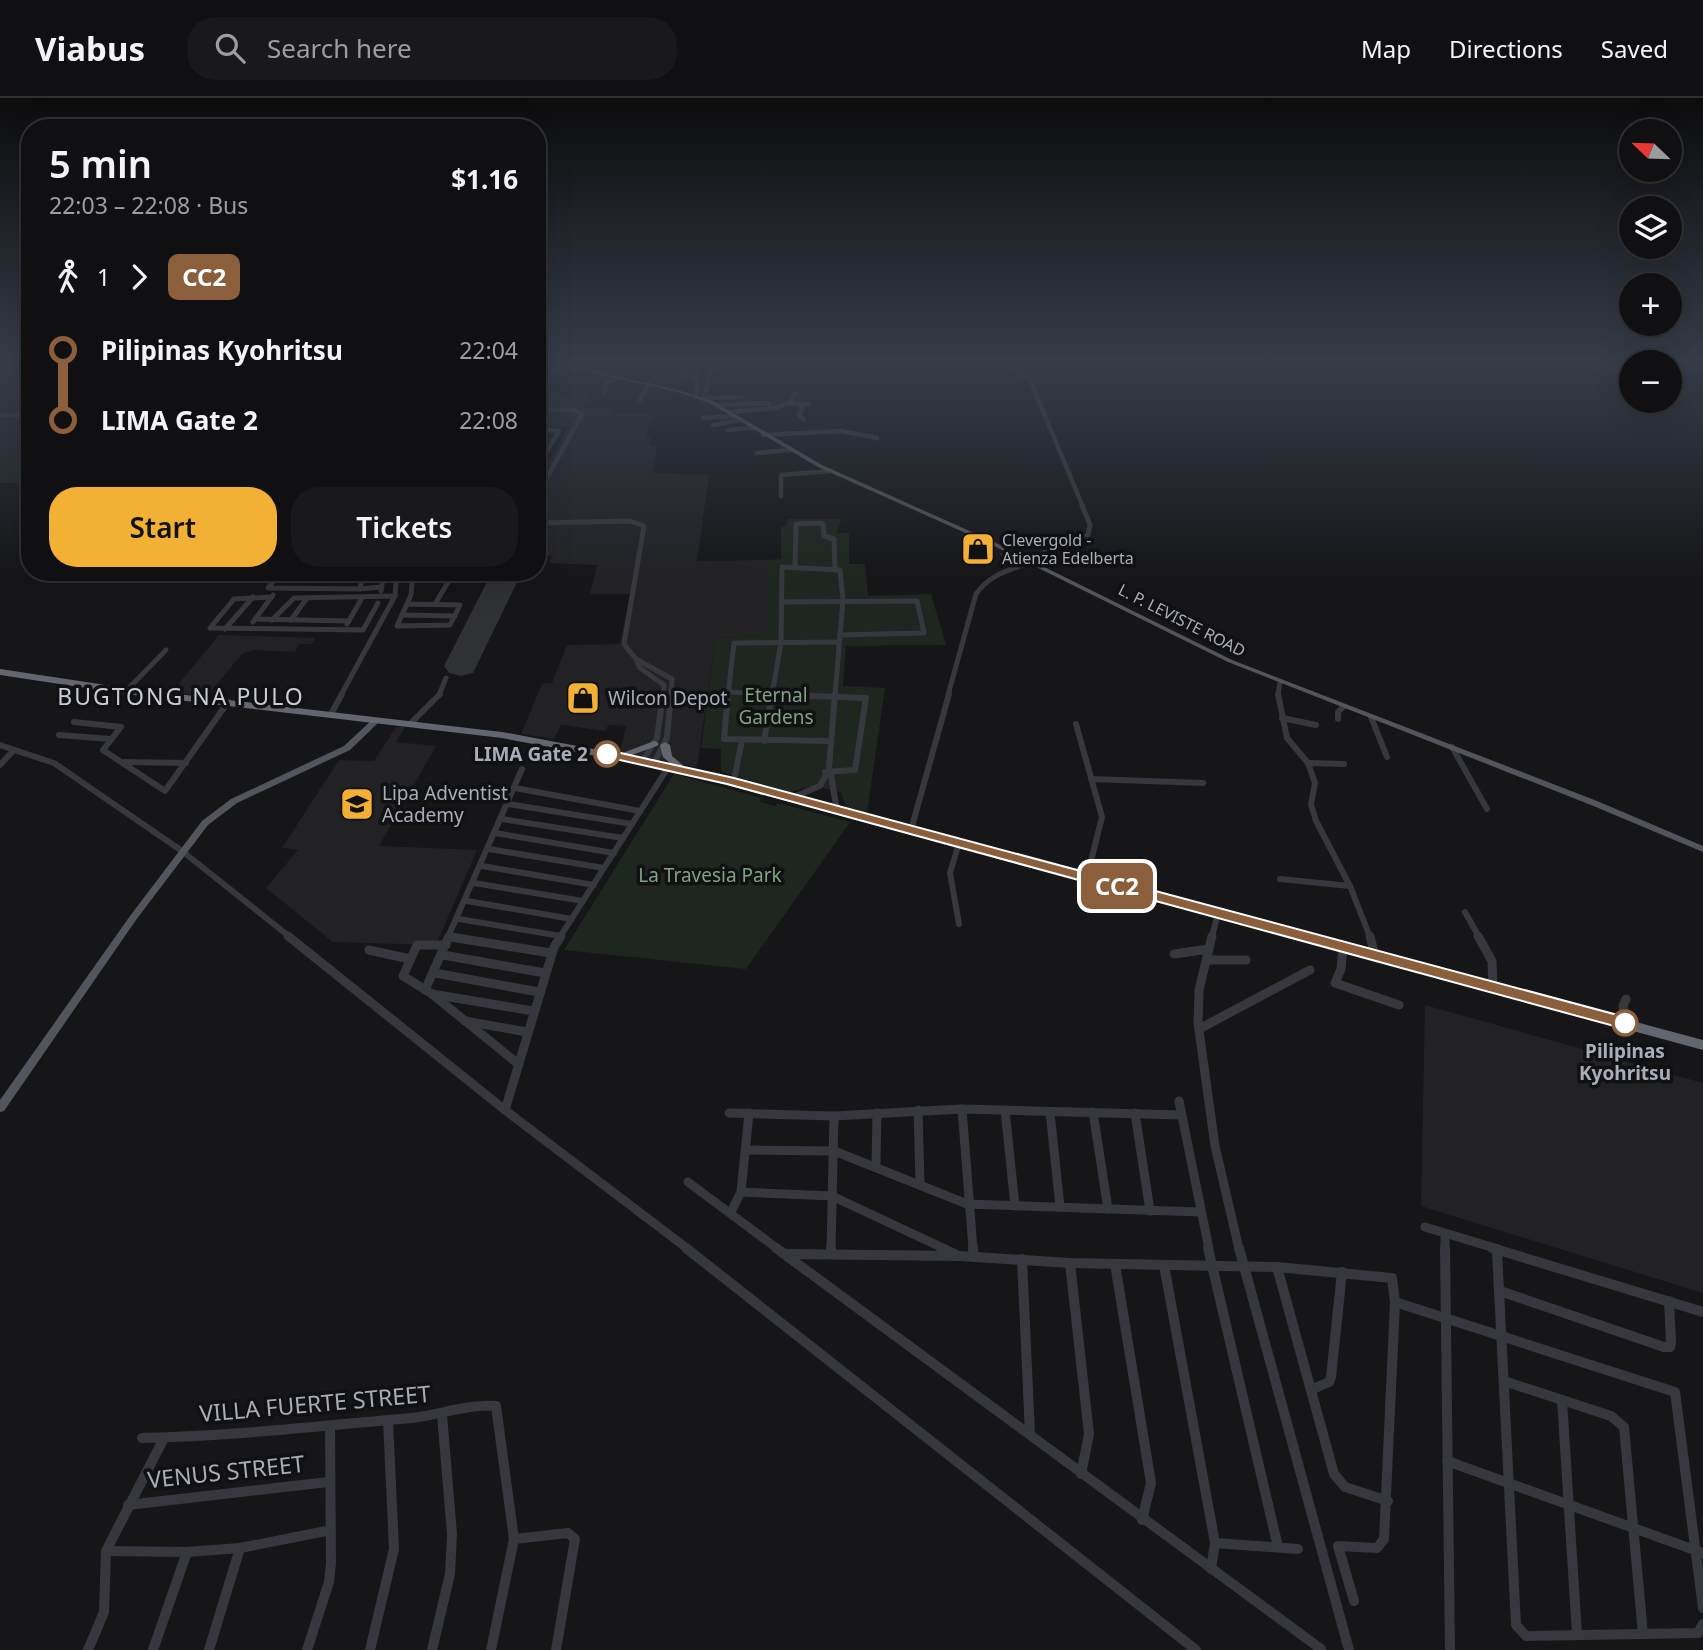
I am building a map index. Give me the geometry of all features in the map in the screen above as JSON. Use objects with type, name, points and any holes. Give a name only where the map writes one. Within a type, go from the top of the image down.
[{"type":"highway","points":[[0,672],[126,691],[502,735],[683,769],[1703,1045]]},
{"type":"highway","points":[[620,756],[659,745],[668,757],[683,769]]},
{"type":"main road","name":"L. P. LEVISTE ROAD","points":[[759,432],[831,471],[1017,555],[1280,682],[1452,747],[1703,849]]},
{"type":"main road","points":[[0,1108],[182,851],[205,823],[234,801],[330,758],[366,733],[377,720]]},
{"type":"street","points":[[546,454],[558,432]]},
{"type":"street","points":[[546,480],[572,432]]},
{"type":"street","points":[[763,435],[838,432]]},
{"type":"street","points":[[858,432],[869,433],[877,438]]},
{"type":"street","points":[[911,830],[976,594],[983,580],[993,573],[1088,535],[1091,528],[1052,432]]},
{"type":"street","points":[[757,453],[790,450]]},
{"type":"street","points":[[546,460],[550,458]]},
{"type":"street","points":[[780,496],[781,475],[831,471]]},
{"type":"street","points":[[546,523],[630,521],[643,525],[624,645],[640,668],[664,685],[659,745],[648,762]]},
{"type":"street","points":[[795,566],[796,524],[820,523],[823,524],[824,536],[834,539],[835,570]]},
{"type":"street","points":[[1003,555],[1017,555]]},
{"type":"street","points":[[764,741],[780,643],[782,567],[841,571],[843,600],[829,771],[831,792],[838,811]]},
{"type":"street","points":[[272,581],[268,588],[381,590],[382,581]]},
{"type":"street","points":[[360,589],[362,581]]},
{"type":"street","points":[[331,714],[396,596],[397,581]]},
{"type":"street","points":[[407,604],[460,605],[447,626],[397,626],[407,604],[411,581]]},
{"type":"street","points":[[435,604],[449,581]]},
{"type":"street","points":[[246,629],[278,589]]},
{"type":"street","points":[[338,597],[344,589]]},
{"type":"street","points":[[272,620],[289,600],[396,596]]},
{"type":"street","points":[[225,629],[253,597]]},
{"type":"street","points":[[270,597],[234,599],[210,628],[365,628],[378,603]]},
{"type":"street","points":[[291,620],[307,598]]},
{"type":"street","points":[[343,630],[362,598]]},
{"type":"street","points":[[781,603],[917,601],[925,633],[780,643],[734,643],[724,739],[830,741]]},
{"type":"street","points":[[402,615],[455,616]]},
{"type":"street","points":[[255,620],[349,621]]},
{"type":"street","points":[[126,691],[166,650]]},
{"type":"street","points":[[636,659],[672,679],[659,745],[648,762]]},
{"type":"street","points":[[650,674],[658,670]]},
{"type":"street","points":[[410,724],[438,699],[446,678]]},
{"type":"street","points":[[1280,682],[1277,690],[1287,738],[1307,763],[1315,783],[1311,804],[1316,821],[1350,886],[1368,929],[1375,956]]},
{"type":"street","points":[[727,692],[866,698],[855,770],[829,771]]},
{"type":"street","points":[[74,722],[121,727],[103,750],[165,791],[228,702]]},
{"type":"street","points":[[1338,719],[1338,712],[1343,707]]},
{"type":"street","points":[[1371,717],[1387,757]]},
{"type":"street","points":[[1282,718],[1316,725]]},
{"type":"street","points":[[1076,724],[1102,817],[1087,877]]},
{"type":"street","points":[[58,734],[110,739]]},
{"type":"street","points":[[735,775],[742,740]]},
{"type":"street","points":[[0,745],[54,763],[182,851],[505,1110],[785,1323],[1196,1650]]},
{"type":"street","points":[[1452,747],[1487,809]]},
{"type":"street","points":[[0,765],[13,751]]},
{"type":"street","points":[[123,762],[186,763]]},
{"type":"street","points":[[1307,763],[1344,764]]},
{"type":"street","points":[[505,1110],[551,953],[669,766]]},
{"type":"street","points":[[428,992],[522,769]]},
{"type":"street","points":[[791,798],[821,785],[829,771]]},
{"type":"street","points":[[1091,779],[1203,782]]},
{"type":"street","points":[[515,788],[640,811]]},
{"type":"street","points":[[814,789],[831,792]]},
{"type":"street","points":[[508,804],[632,824]]},
{"type":"street","points":[[502,819],[623,838]]},
{"type":"street","points":[[495,833],[614,853]]},
{"type":"street","points":[[959,924],[949,871],[950,860],[960,844]]},
{"type":"street","points":[[489,849],[604,868]]},
{"type":"street","points":[[482,866],[594,885]]},
{"type":"street","points":[[1137,891],[1147,868]]},
{"type":"street","points":[[1280,878],[1350,886]]},
{"type":"street","points":[[474,883],[583,901]]},
{"type":"street","points":[[467,901],[572,919]]},
{"type":"street","points":[[1465,912],[1492,961],[1493,987]]},
{"type":"street","points":[[1218,913],[1199,990],[1199,1029],[1219,1167],[1349,1650]]},
{"type":"street","points":[[459,919],[561,936]]},
{"type":"street","points":[[517,1063],[428,992],[402,976],[419,944],[448,941],[551,953]]},
{"type":"street","points":[[1343,947],[1341,969],[1335,983],[1399,1005]]},
{"type":"street","points":[[369,950],[395,958],[410,959]]},
{"type":"street","points":[[1174,954],[1208,954],[1246,960]]},
{"type":"street","points":[[443,955],[545,973]]},
{"type":"street","points":[[1199,1029],[1310,970]]},
{"type":"street","points":[[435,973],[539,992]]},
{"type":"street","points":[[428,992],[533,1011]]},
{"type":"street","points":[[1625,1023],[1623,1006],[1626,999]]},
{"type":"street","points":[[465,1020],[527,1032]]},
{"type":"street","points":[[1179,1101],[1200,1212],[1278,1547]]},
{"type":"street","points":[[729,1113],[834,1116],[918,1110],[1005,1110],[1181,1115]]},
{"type":"street","points":[[918,1110],[920,1184]]},
{"type":"street","points":[[962,1110],[967,1204],[974,1257]]},
{"type":"street","points":[[1005,1110],[1015,1206]]},
{"type":"street","points":[[1050,1112],[1060,1207]]},
{"type":"street","points":[[1093,1112],[1108,1209]]},
{"type":"street","points":[[731,1212],[741,1192],[749,1113]]},
{"type":"street","points":[[876,1166],[877,1113]]},
{"type":"street","points":[[1135,1113],[1150,1211]]},
{"type":"street","points":[[831,1254],[834,1116]]},
{"type":"street","points":[[747,1150],[834,1150],[967,1204],[1200,1212]]},
{"type":"street","points":[[688,1182],[1321,1650]]},
{"type":"street","points":[[741,1192],[832,1196],[960,1256]]},
{"type":"street","points":[[1425,1227],[1703,1312]]},
{"type":"street","points":[[1445,1234],[1450,1650]]},
{"type":"street","points":[[1497,1251],[1516,1625],[1526,1636],[1698,1633],[1703,1624]]},
{"type":"street","points":[[787,1254],[960,1256],[1070,1263],[1277,1267],[1392,1278],[1395,1302],[1388,1501],[1382,1545],[1377,1548],[1345,1544],[1338,1546],[1354,1601]]},
{"type":"street","points":[[1022,1259],[1030,1434]]},
{"type":"street","points":[[1070,1263],[1089,1434],[1081,1475]]},
{"type":"street","points":[[1115,1264],[1151,1483],[1142,1520]]},
{"type":"street","points":[[1164,1265],[1215,1543],[1211,1569]]},
{"type":"street","points":[[1277,1267],[1338,1481],[1345,1487],[1388,1501]]},
{"type":"street","points":[[1313,1389],[1331,1377],[1342,1272]]},
{"type":"street","points":[[1500,1291],[1664,1348],[1670,1347],[1671,1343],[1669,1301]]},
{"type":"street","points":[[1395,1302],[1675,1392],[1700,1552],[1703,1608]]},
{"type":"street","points":[[1504,1381],[1611,1416],[1624,1427],[1643,1634]]},
{"type":"street","points":[[1562,1400],[1577,1634]]},
{"type":"street","name":"VILLA FUERTE STREET","points":[[142,1438],[330,1426],[442,1415],[491,1405],[498,1408],[513,1539]]},
{"type":"street","points":[[432,1650],[450,1574],[452,1534],[442,1415]]},
{"type":"street","points":[[370,1650],[390,1575],[394,1549],[388,1420]]},
{"type":"street","points":[[307,1650],[329,1582],[330,1426]]},
{"type":"street","points":[[88,1650],[104,1612],[106,1551],[164,1438]]},
{"type":"street","points":[[1447,1461],[1700,1552]]},
{"type":"street","name":"VENUS STREET","points":[[128,1505],[328,1482]]},
{"type":"street","points":[[106,1551],[187,1552],[240,1548],[331,1530]]},
{"type":"street","points":[[491,1650],[513,1539],[568,1533],[575,1539],[556,1650]]},
{"type":"street","points":[[1215,1543],[1298,1549]]},
{"type":"street","points":[[209,1650],[240,1548]]},
{"type":"street","points":[[153,1650],[187,1552]]},
{"type":"shaded area","points":[[0,432],[21,432],[21,459],[0,473]]},
{"type":"shaded area","points":[[565,432],[647,432],[645,437],[650,437],[650,446],[657,446],[653,473],[709,475],[697,561],[767,560],[767,636],[716,638],[697,767],[620,752],[626,726],[608,725],[606,731],[561,725],[554,739],[521,734],[542,684],[552,683],[567,645],[620,644],[630,594],[590,594],[597,565],[549,563],[552,556],[546,556],[546,467]]},
{"type":"shaded area","points":[[219,635],[316,638],[311,644],[299,644],[295,652],[253,650],[242,654],[207,696],[171,693]]},
{"type":"shaded area","name":"Lipa Adventist Academy","points":[[396,727],[405,727],[396,742],[436,746],[379,846],[477,850],[436,945],[333,942],[266,888],[298,850],[282,848],[339,760],[374,761]]},
{"type":"shaded area","name":"Pilipinas Kyohritsu","points":[[1425,1005],[1703,1083],[1703,1293],[1421,1206]]},
{"type":"green space","points":[[21,459],[21,483],[0,483],[0,473]]},
{"type":"green space","name":"Eternal Gardens","points":[[788,519],[841,519],[837,533],[849,533],[849,564],[865,564],[868,596],[931,594],[946,645],[846,646],[843,686],[885,688],[867,813],[846,807],[841,792],[814,786],[790,792],[721,772],[721,749],[701,748],[716,638],[767,636],[767,560],[781,559],[781,527],[786,526]]},
{"type":"green space","name":"La Travesia Park","points":[[674,774],[762,798],[760,802],[775,806],[778,803],[850,822],[746,969],[564,950]]},
{"type":"runway","points":[[461,666],[503,581]]},
{"type":"bus line","name":"CC2","points":[[607,754],[729,781],[1625,1023]]},
{"type":"place","name":"Clevergold - Atienza Edelberta","points":[[978,549]]},
{"type":"place","name":"Wilcon Depot","points":[[583,698]]},
{"type":"place","name":"LIMA Gate 2","points":[[607,754]]},
{"type":"place","name":"Lipa Adventist Academy","points":[[357,804]]},
{"type":"place","name":"Pilipinas Kyohritsu","points":[[1625,1023]]},
{"type":"district","name":"BUGTONG NA PULO","points":[[181,697]]}]
